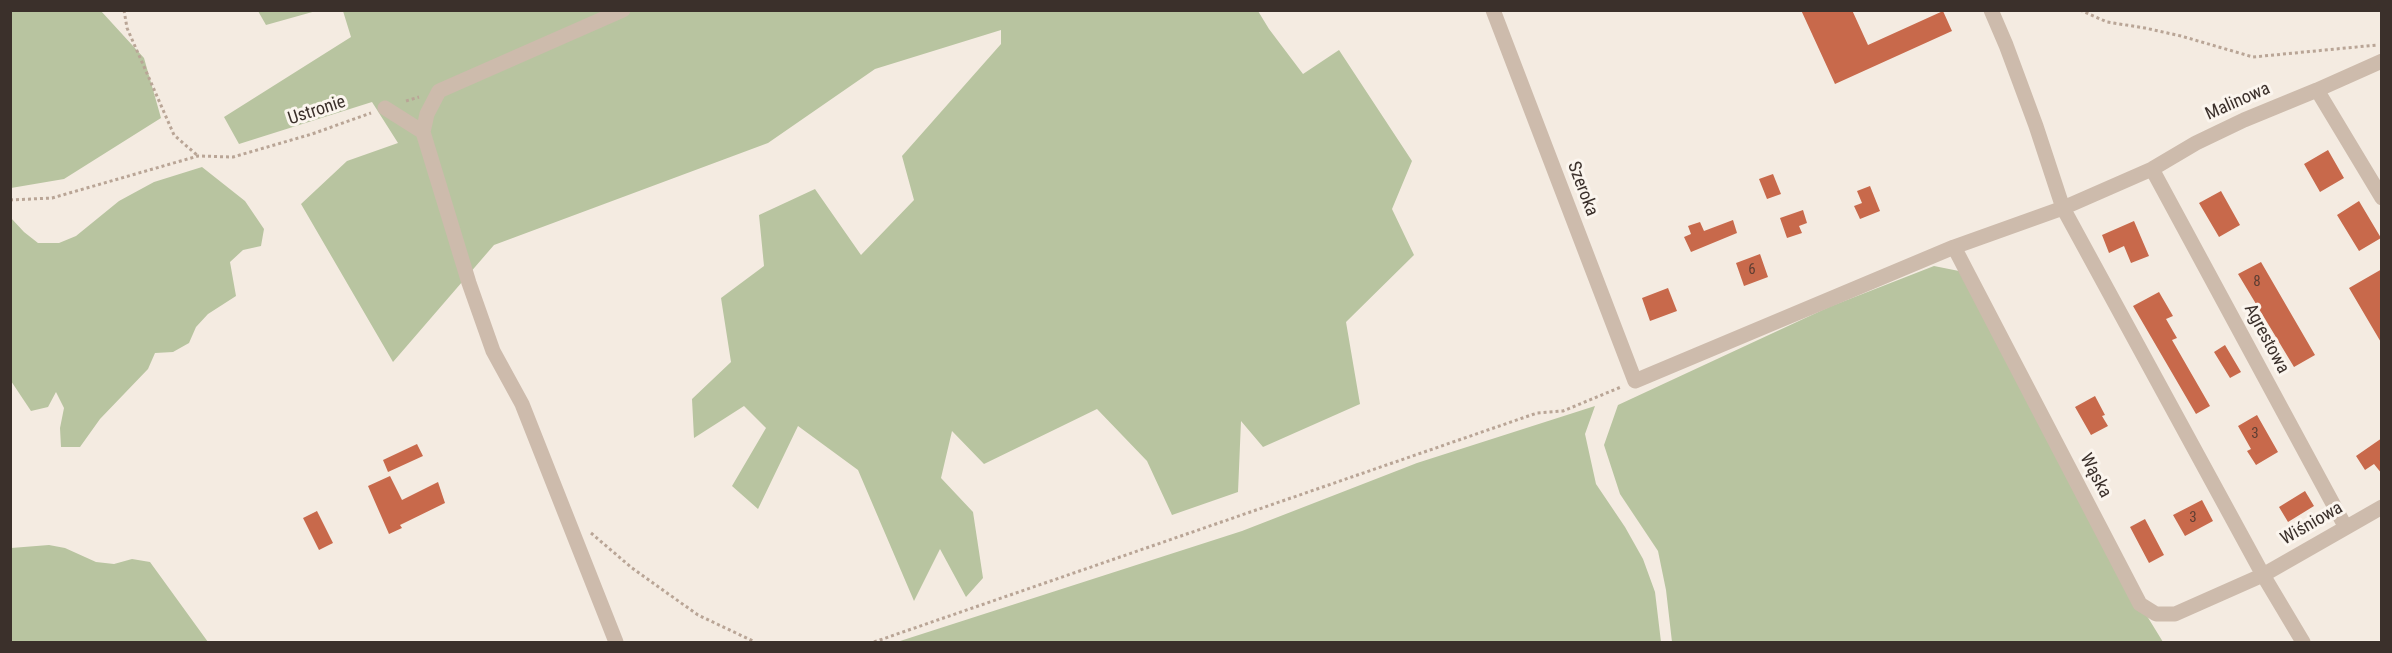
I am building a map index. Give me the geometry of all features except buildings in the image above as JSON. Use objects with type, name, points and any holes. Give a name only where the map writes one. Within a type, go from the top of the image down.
[{"type":"street","points":[[616,642],[522,404],[493,351],[469,283],[423,132],[427,114],[439,91],[623,10]]},
{"type":"street","name":"Szeroka","points":[[1493,10],[1635,381]]},
{"type":"street","points":[[1991,10],[2029,105],[2063,208],[2263,575],[2303,642]]},
{"type":"street","name":"Malinowa","points":[[2063,208],[2152,169],[2196,142],[2382,61]]},
{"type":"street","points":[[2318,90],[2382,198]]},
{"type":"street","points":[[385,108],[423,132]]},
{"type":"street","name":"Agrestowa","points":[[2152,169],[2345,526]]},
{"type":"street","points":[[1635,381],[1954,248],[2063,208]]},
{"type":"street","name":"Wąska","points":[[1954,248],[2140,604],[2156,614],[2175,614],[2263,575]]},
{"type":"street","name":"Wiśniowa","points":[[2263,575],[2345,526],[2382,507]]},
{"type":"path","points":[[124,10],[127,28],[174,135],[198,156]]},
{"type":"path","points":[[2080,10],[2108,22],[2172,34],[2253,57],[2382,44]]},
{"type":"path","name":"Ustronie","points":[[10,200],[52,198],[198,156],[233,157],[312,134],[439,91]]},
{"type":"path","points":[[874,642],[1537,413],[1563,411],[1635,381]]},
{"type":"path","points":[[590,532],[632,568],[698,615],[755,642]]},
{"type":"green space","points":[[11,10],[101,11],[144,58],[161,118],[64,179],[11,188]]},
{"type":"green space","points":[[258,11],[316,11],[266,25]]},
{"type":"green space","points":[[343,11],[1258,11],[1303,74],[1339,50],[1412,161],[1392,209],[1414,255],[1346,322],[1360,404],[1263,447],[1241,421],[1238,492],[1172,515],[1147,461],[1097,409],[984,464],[952,431],[941,478],[973,512],[983,578],[966,597],[940,549],[914,601],[858,470],[798,426],[758,509],[732,486],[766,428],[744,406],[694,438],[692,399],[731,362],[721,298],[764,266],[759,215],[815,189],[861,255],[914,200],[902,156],[1001,44],[1001,30],[875,69],[768,143],[494,245],[393,362],[301,204],[347,161],[398,143],[372,102],[239,144],[224,117],[351,37]]},
{"type":"green space","points":[[202,167],[245,201],[264,229],[261,246],[243,250],[230,262],[236,296],[208,314],[196,327],[189,343],[173,352],[155,353],[148,369],[100,419],[80,447],[61,447],[60,428],[64,408],[56,392],[48,407],[31,411],[11,381],[11,218],[38,243],[59,243],[76,236],[119,201],[154,182]]},
{"type":"green space","points":[[1934,266],[1959,271],[2099,538],[2163,642],[1672,642],[1666,590],[1658,551],[1620,494],[1604,445],[1618,405],[1829,307]]},
{"type":"green space","points":[[1595,406],[1585,434],[1596,484],[1643,559],[1655,592],[1661,642],[897,642],[1242,531],[1417,463]]},
{"type":"green space","points":[[49,545],[65,548],[96,562],[114,564],[132,559],[150,562],[208,642],[11,642],[11,548]]}]
